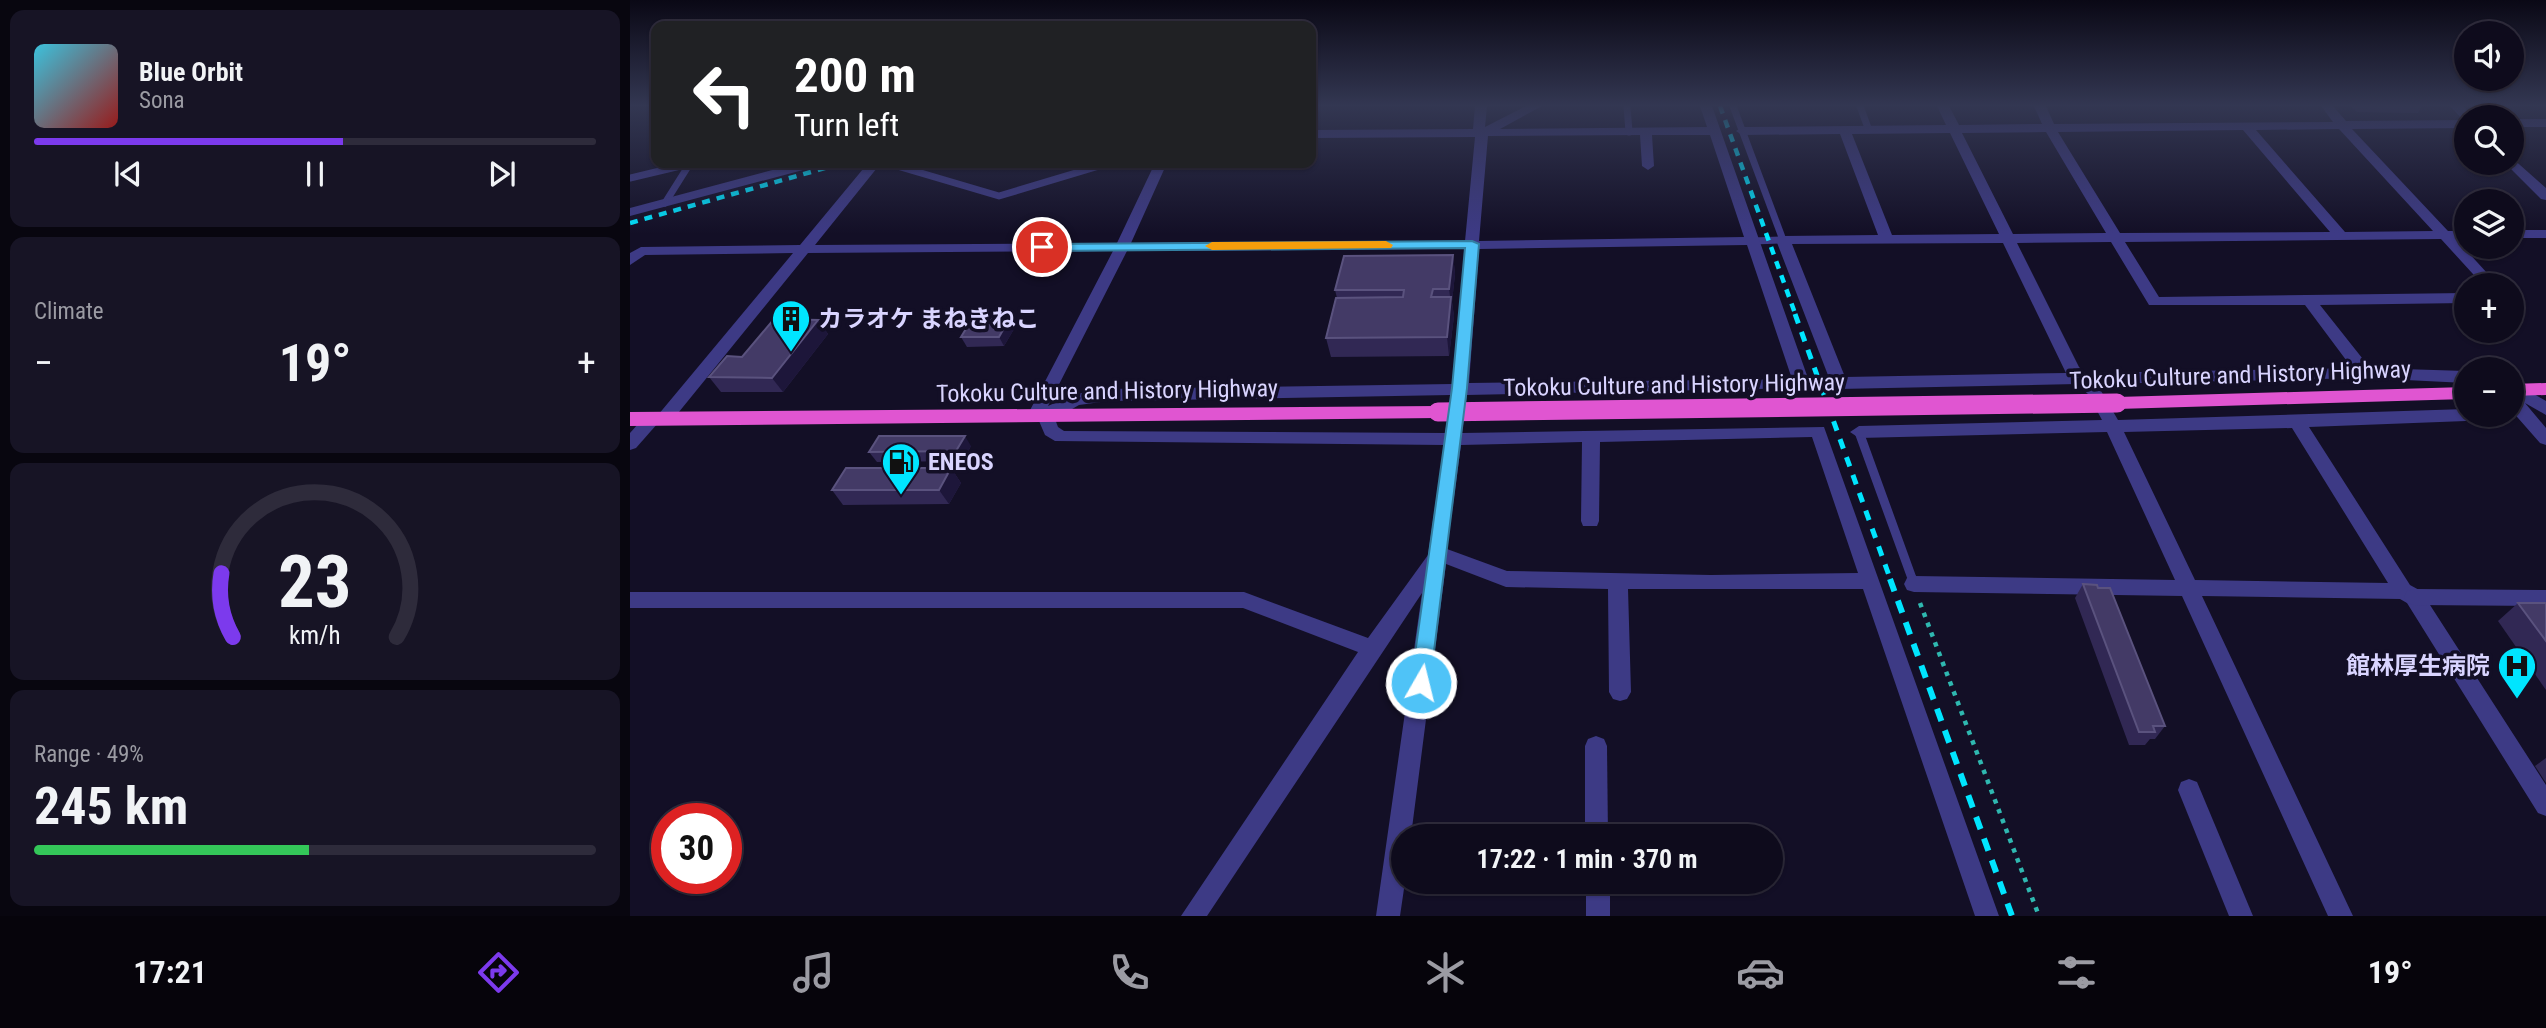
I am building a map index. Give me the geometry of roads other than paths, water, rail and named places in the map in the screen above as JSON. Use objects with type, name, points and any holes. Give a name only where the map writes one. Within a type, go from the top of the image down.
[{"type":"highway","points":[[2524,390],[2546,389]]},
{"type":"highway","name":"Tokoku Culture and History Highway","points":[[630,419],[2117,403],[2454,393]]},
{"type":"street","points":[[1388,916],[1460,388],[1481,149]]},
{"type":"street","points":[[1647,149],[1648,166]]},
{"type":"street","points":[[1040,416],[1060,404],[1080,398],[1131,394],[1802,384],[1720,149]]},
{"type":"street","points":[[1852,149],[1887,240]]},
{"type":"street","points":[[1964,149],[2072,370],[2095,391],[2113,426],[2341,916]]},
{"type":"street","points":[[2063,149],[2154,302],[2454,298]]},
{"type":"street","points":[[2266,149],[2341,236]]},
{"type":"street","points":[[2364,149],[2479,273]]},
{"type":"street","points":[[630,212],[794,168]]},
{"type":"street","points":[[630,444],[658,419],[871,168]]},
{"type":"street","points":[[1040,416],[1159,168]]},
{"type":"street","points":[[2524,174],[2546,196]]},
{"type":"street","points":[[2524,234],[2546,234]]},
{"type":"street","points":[[2454,235],[1783,240],[1839,383],[2365,373],[2454,377]]},
{"type":"street","points":[[630,261],[642,251],[1753,241]]},
{"type":"street","points":[[2309,300],[2365,373]]},
{"type":"street","points":[[1889,382],[1906,430]]},
{"type":"street","points":[[1751,384],[1760,431]]},
{"type":"street","points":[[2524,397],[2546,409]]},
{"type":"street","points":[[2524,414],[2546,439]]},
{"type":"street","points":[[1859,432],[2297,422],[2454,415]]},
{"type":"street","points":[[1040,416],[1051,430],[1061,436],[1452,439],[1818,431],[1987,916]]},
{"type":"street","points":[[2297,422],[2546,805]]},
{"type":"street","points":[[1590,521],[1591,435]]},
{"type":"street","points":[[1439,554],[1506,579],[1871,581]]},
{"type":"street","points":[[1193,916],[1372,648],[1439,554]]},
{"type":"street","points":[[1618,581],[1620,692]]},
{"type":"street","points":[[1914,584],[2188,587],[2546,598]]},
{"type":"street","points":[[630,600],[1244,600],[1372,648]]},
{"type":"street","points":[[1596,746],[1597,824]]},
{"type":"street","points":[[2189,790],[2241,916]]},
{"type":"street","points":[[1598,894],[1598,916]]},
{"type":"lane","points":[[1749,149],[1783,240],[1753,241]]},
{"type":"lane","points":[[630,178],[669,168]]},
{"type":"lane","points":[[664,203],[687,168]]},
{"type":"lane","points":[[904,168],[999,196],[1092,168]]},
{"type":"lane","points":[[1859,432],[1914,584]]},
{"type":"railway","points":[[1735,149],[1796,316]]},
{"type":"railway","points":[[630,223],[825,168]]},
{"type":"railway","points":[[1795,314],[1891,581]]},
{"type":"railway","points":[[1890,579],[2012,916]]},
{"type":"place","name":"カラオケ まねきねこ","points":[[791,353]]},
{"type":"place","name":"ENEOS","points":[[901,496]]},
{"type":"place","name":"館林厚生病院","points":[[2517,700]]}]
